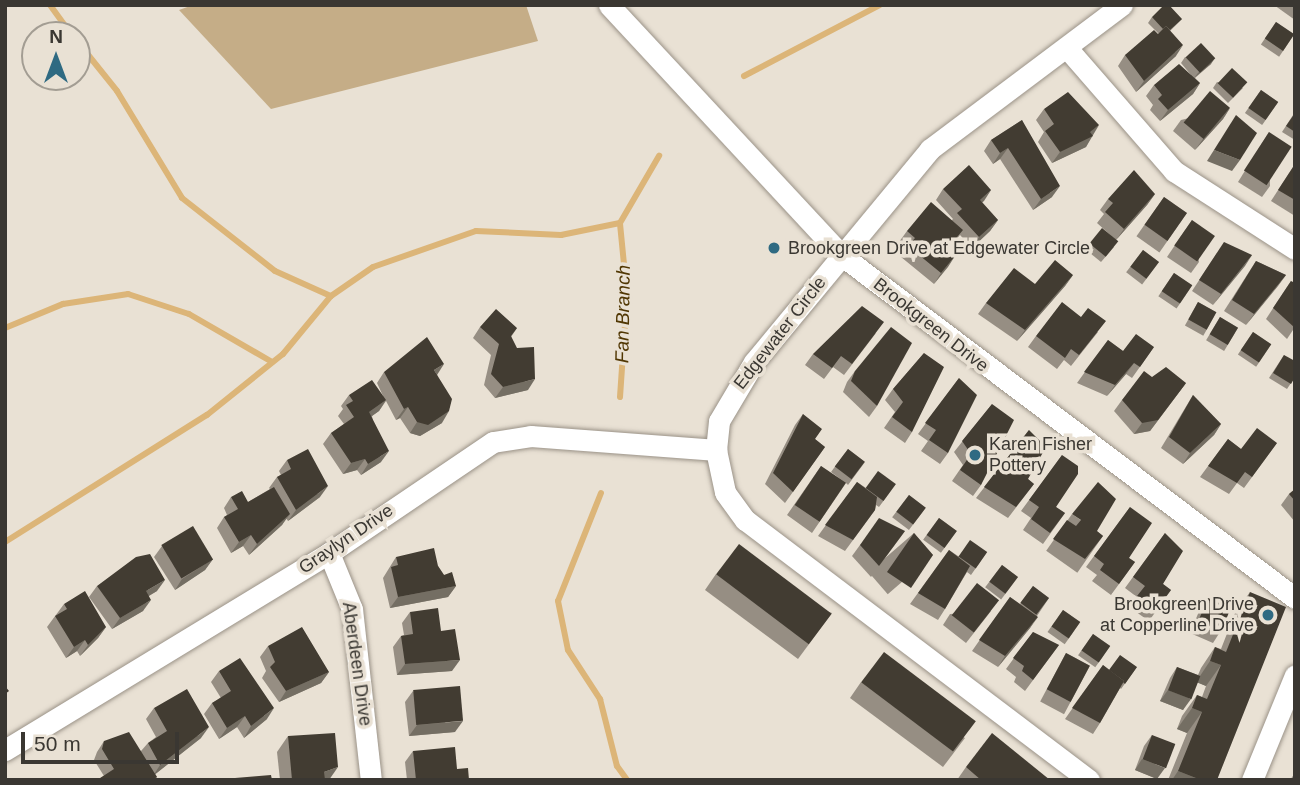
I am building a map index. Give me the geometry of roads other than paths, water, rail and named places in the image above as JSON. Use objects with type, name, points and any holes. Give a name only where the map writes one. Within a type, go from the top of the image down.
[{"type":"street","name":"Brookgreen Drive","points":[[608,5],[841,255],[1295,598]]},
{"type":"street","name":"Edgewater Circle","points":[[1089,780],[745,520],[725,492],[716,450],[719,421],[734,390],[841,255],[930,149],[1122,5]]},
{"type":"street","points":[[1067,48],[1174,171],[1295,249]]},
{"type":"street","name":"Graylyn Drive","points":[[5,750],[329,553],[457,461],[512,436],[716,450]]},
{"type":"street","name":"Aberdeen Drive","points":[[329,553],[352,609],[371,780]]},
{"type":"street","points":[[1252,780],[1295,675]]},
{"type":"waterway","points":[[50,5],[62,21]]},
{"type":"waterway","name":"Fan Branch","points":[[744,76],[880,5]]},
{"type":"waterway","points":[[91,58],[117,91],[182,198],[275,271],[331,296]]},
{"type":"waterway","name":"Fan Branch","points":[[620,397],[627,295],[620,223],[659,156]]},
{"type":"waterway","points":[[5,542],[207,415],[283,354],[331,296],[373,267],[476,231],[561,235],[620,223]]},
{"type":"waterway","points":[[5,328],[63,304],[128,294],[189,314],[272,362]]},
{"type":"waterway","name":"Fan Branch","points":[[601,493],[558,601],[568,650],[600,699],[617,766],[627,780]]},
{"type":"place","name":"Brookgreen Drive at Edgewater Circle","points":[[774,248]]},
{"type":"place","name":"Karen Fisher Pottery","points":[[975,455]]},
{"type":"place","name":"Brookgreen Drive at Copperline Drive","points":[[1268,615]]}]
